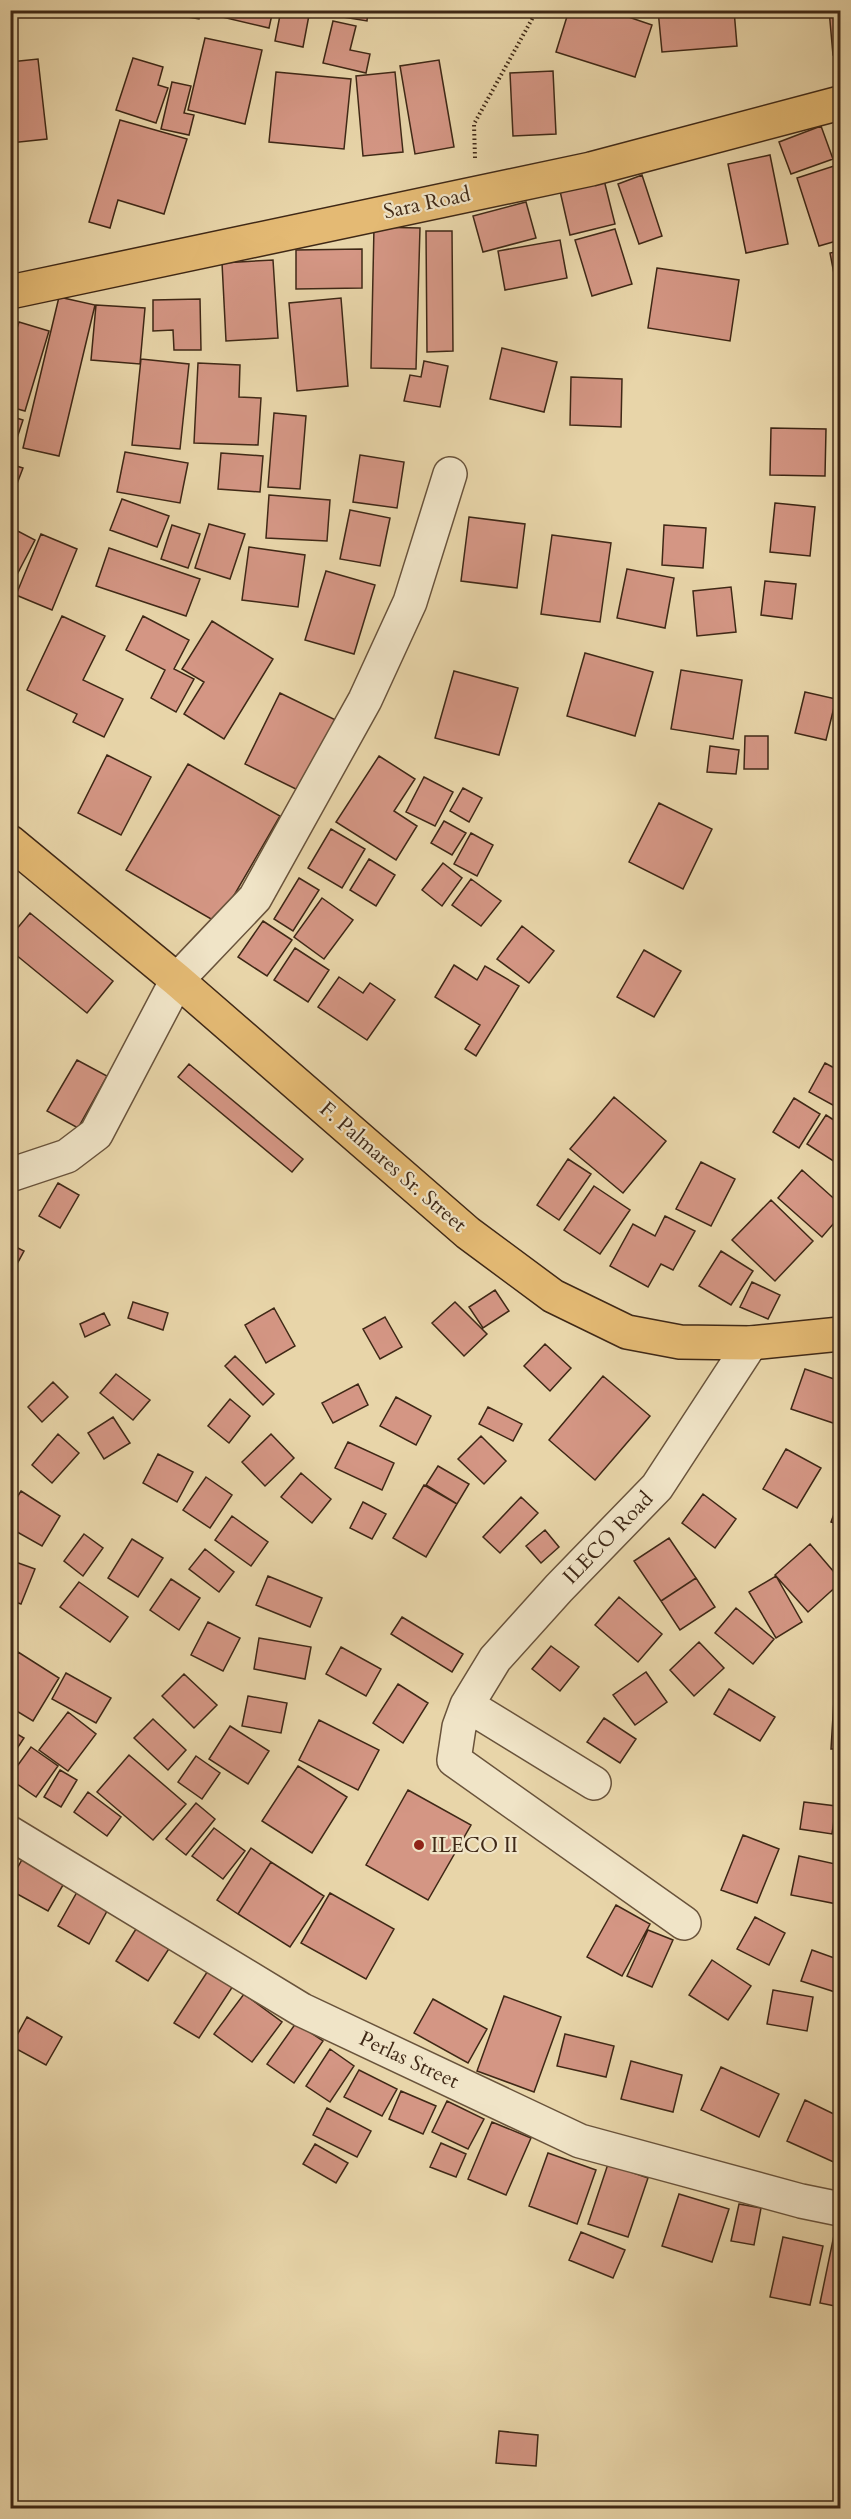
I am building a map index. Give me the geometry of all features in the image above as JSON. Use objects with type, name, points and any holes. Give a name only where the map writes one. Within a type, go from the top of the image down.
[{"type":"main road","name":"Sara Road","points":[[10,292],[591,169],[840,103]]},
{"type":"main road","name":"F. Palmares Sr. Street","points":[[10,842],[177,980],[468,1233],[553,1296],[627,1332],[680,1342],[751,1343],[840,1334]]},
{"type":"street","points":[[10,1176],[67,1156],[96,1134],[177,980],[255,898],[365,700],[410,602],[450,474]]},
{"type":"street","name":"ILECO Road","points":[[463,1716],[495,1659],[559,1588],[657,1487],[751,1343]]},
{"type":"street","points":[[594,1783],[463,1716],[454,1760],[684,1923]]},
{"type":"street","name":"Perlas Street","points":[[10,1833],[302,2010],[580,2142],[801,2201],[840,2209]]},
{"type":"path","points":[[477,192],[474,124],[537,10]]},
{"type":"building","points":[[146,10],[201,10],[199,19]]},
{"type":"building","points":[[224,10],[273,10],[269,28],[222,17]]},
{"type":"building","points":[[281,10],[310,10],[303,47],[275,41]]},
{"type":"building","points":[[331,10],[368,10],[367,21],[331,15]]},
{"type":"building","points":[[569,10],[608,10],[652,25],[635,77],[556,52]]},
{"type":"building","points":[[658,10],[734,10],[737,46],[662,52]]},
{"type":"building","points":[[829,10],[840,10],[840,54],[833,55]]},
{"type":"building","points":[[333,21],[356,26],[350,50],[370,54],[366,73],[323,63]]},
{"type":"building","points":[[205,38],[262,50],[245,124],[188,110]]},
{"type":"building","points":[[133,58],[163,67],[158,85],[168,88],[156,123],[116,110]]},
{"type":"building","points":[[38,59],[47,139],[10,143],[10,62]]},
{"type":"building","points":[[439,60],[454,147],[415,154],[400,66]]},
{"type":"building","points":[[553,71],[556,134],[513,136],[510,73]]},
{"type":"building","points":[[276,72],[351,79],[344,149],[269,142]]},
{"type":"building","points":[[395,72],[403,152],[363,156],[356,76]]},
{"type":"building","points":[[172,82],[191,86],[184,113],[194,115],[189,135],[161,129]]},
{"type":"building","points":[[120,120],[187,139],[164,214],[118,200],[110,228],[89,222]]},
{"type":"building","points":[[821,126],[833,159],[791,174],[779,142]]},
{"type":"building","points":[[770,155],[788,244],[746,253],[728,164]]},
{"type":"building","points":[[840,164],[840,240],[819,246],[797,178]]},
{"type":"building","points":[[642,175],[662,236],[639,244],[618,184]]},
{"type":"building","points":[[604,180],[615,224],[570,235],[560,191]]},
{"type":"building","points":[[526,202],[536,238],[483,252],[473,216]]},
{"type":"building","points":[[374,227],[420,228],[416,369],[371,368]]},
{"type":"building","points":[[615,229],[632,284],[592,296],[575,240]]},
{"type":"building","points":[[426,231],[452,231],[453,351],[427,352]]},
{"type":"building","points":[[560,240],[567,278],[505,290],[498,251]]},
{"type":"building","points":[[362,249],[362,288],[296,289],[296,250]]},
{"type":"building","points":[[840,251],[840,283],[836,284],[830,253]]},
{"type":"building","points":[[273,260],[278,338],[226,341],[222,263]]},
{"type":"building","points":[[657,268],[739,280],[730,341],[648,328]]},
{"type":"building","points":[[837,293],[840,293],[840,318]]},
{"type":"building","points":[[59,297],[95,305],[59,456],[23,448]]},
{"type":"building","points":[[341,298],[348,386],[297,391],[289,303]]},
{"type":"building","points":[[200,299],[201,350],[174,350],[173,330],[153,331],[153,300]]},
{"type":"building","points":[[96,305],[145,308],[140,364],[91,360]]},
{"type":"building","points":[[19,322],[49,331],[25,411],[10,407],[10,350]]},
{"type":"building","points":[[502,348],[557,362],[544,412],[490,399]]},
{"type":"building","points":[[141,359],[189,364],[180,449],[132,445]]},
{"type":"building","points":[[424,361],[448,366],[440,407],[404,401],[410,375],[421,377]]},
{"type":"building","points":[[198,363],[240,365],[239,397],[261,398],[258,445],[194,443]]},
{"type":"building","points":[[571,377],[622,379],[621,427],[570,425]]},
{"type":"building","points":[[274,413],[306,416],[300,489],[268,487]]},
{"type":"building","points":[[10,416],[23,420],[13,450],[10,449]]},
{"type":"building","points":[[771,428],[826,429],[825,476],[770,475]]},
{"type":"building","points":[[125,452],[188,463],[180,503],[117,492]]},
{"type":"building","points":[[221,453],[263,456],[260,492],[218,489]]},
{"type":"building","points":[[360,455],[404,462],[397,508],[353,502]]},
{"type":"building","points":[[10,464],[23,468],[10,502]]},
{"type":"building","points":[[269,495],[330,500],[327,541],[266,538]]},
{"type":"building","points":[[122,499],[169,516],[157,547],[110,530]]},
{"type":"building","points":[[775,503],[815,507],[810,556],[770,552]]},
{"type":"building","points":[[350,510],[390,518],[380,566],[340,559]]},
{"type":"building","points":[[469,517],[525,524],[517,588],[461,581]]},
{"type":"building","points":[[209,524],[245,534],[230,579],[195,568]]},
{"type":"building","points":[[172,525],[200,534],[188,568],[161,559]]},
{"type":"building","points":[[664,525],[706,528],[703,568],[662,565]]},
{"type":"building","points":[[10,527],[35,540],[10,588]]},
{"type":"building","points":[[41,534],[77,549],[52,610],[16,595]]},
{"type":"building","points":[[552,535],[611,543],[600,622],[541,614]]},
{"type":"building","points":[[249,547],[305,555],[298,607],[242,600]]},
{"type":"building","points":[[109,548],[200,579],[186,616],[96,586]]},
{"type":"building","points":[[627,569],[674,578],[665,628],[617,618]]},
{"type":"building","points":[[326,571],[375,585],[354,654],[305,640]]},
{"type":"building","points":[[765,581],[796,584],[792,619],[761,615]]},
{"type":"building","points":[[731,587],[736,632],[697,636],[693,591]]},
{"type":"building","points":[[62,616],[105,636],[83,680],[123,699],[104,737],[73,722],[77,714],[27,690]]},
{"type":"building","points":[[143,616],[189,640],[174,669],[194,679],[176,712],[151,698],[165,670],[126,650]]},
{"type":"building","points":[[212,621],[273,659],[224,739],[184,714],[204,682],[182,669]]},
{"type":"building","points":[[585,653],[653,672],[635,736],[567,716]]},
{"type":"building","points":[[681,670],[742,680],[733,739],[671,729]]},
{"type":"building","points":[[454,671],[518,688],[499,755],[435,738]]},
{"type":"building","points":[[805,692],[836,699],[826,740],[795,733]]},
{"type":"building","points":[[280,693],[346,725],[310,796],[245,764]]},
{"type":"building","points":[[745,736],[768,736],[768,769],[744,769]]},
{"type":"building","points":[[710,746],[739,750],[736,774],[707,772]]},
{"type":"building","points":[[107,755],[151,777],[121,835],[78,813]]},
{"type":"building","points":[[379,756],[415,779],[394,811],[417,826],[396,860],[336,822]]},
{"type":"building","points":[[188,764],[280,816],[218,923],[126,870]]},
{"type":"building","points":[[424,777],[453,792],[435,826],[406,812]]},
{"type":"building","points":[[463,788],[482,798],[469,822],[450,811]]},
{"type":"building","points":[[659,803],[712,829],[683,889],[629,862]]},
{"type":"building","points":[[444,821],[466,833],[452,855],[431,843]]},
{"type":"building","points":[[331,829],[365,849],[342,888],[308,868]]},
{"type":"building","points":[[471,833],[493,845],[477,876],[454,864]]},
{"type":"building","points":[[369,859],[395,875],[376,906],[350,890]]},
{"type":"building","points":[[443,863],[462,878],[442,906],[422,890]]},
{"type":"building","points":[[299,878],[319,890],[293,931],[274,919]]},
{"type":"building","points":[[471,879],[501,901],[481,926],[452,905]]},
{"type":"building","points":[[322,898],[353,920],[324,959],[294,937]]},
{"type":"building","points":[[30,913],[113,981],[87,1013],[10,950],[10,937]]},
{"type":"building","points":[[263,921],[292,940],[267,976],[238,957]]},
{"type":"building","points":[[522,926],[554,951],[529,983],[497,959]]},
{"type":"building","points":[[295,948],[329,970],[308,1002],[274,980]]},
{"type":"building","points":[[644,950],[681,971],[654,1017],[617,997]]},
{"type":"building","points":[[454,965],[477,980],[485,966],[519,986],[476,1056],[465,1049],[480,1025],[435,997]]},
{"type":"building","points":[[339,977],[363,993],[370,983],[395,1000],[367,1040],[318,1007]]},
{"type":"building","points":[[77,1060],[107,1076],[78,1128],[47,1111]]},
{"type":"building","points":[[825,1063],[840,1071],[840,1109],[809,1092]]},
{"type":"building","points":[[189,1064],[303,1159],[292,1172],[178,1077]]},
{"type":"building","points":[[614,1097],[666,1141],[623,1193],[570,1149]]},
{"type":"building","points":[[794,1098],[820,1114],[799,1148],[773,1132]]},
{"type":"building","points":[[826,1115],[840,1124],[838,1164],[807,1144]]},
{"type":"building","points":[[568,1159],[591,1174],[559,1220],[537,1205]]},
{"type":"building","points":[[701,1162],[735,1179],[711,1226],[676,1209]]},
{"type":"building","points":[[802,1170],[840,1204],[840,1216],[822,1237],[778,1198]]},
{"type":"building","points":[[58,1183],[79,1195],[60,1228],[39,1216]]},
{"type":"building","points":[[594,1186],[630,1210],[600,1254],[564,1230]]},
{"type":"building","points":[[771,1200],[813,1241],[775,1281],[732,1240]]},
{"type":"building","points":[[665,1216],[695,1231],[673,1270],[661,1264],[648,1287],[610,1266],[633,1224],[655,1236]]},
{"type":"building","points":[[10,1244],[24,1251],[10,1277]]},
{"type":"building","points":[[721,1251],[753,1271],[731,1305],[699,1286]]},
{"type":"building","points":[[752,1282],[780,1295],[768,1319],[740,1307]]},
{"type":"building","points":[[495,1290],[509,1311],[483,1328],[469,1307]]},
{"type":"building","points":[[133,1302],[168,1313],[163,1330],[128,1318]]},
{"type":"building","points":[[455,1302],[487,1334],[464,1356],[432,1323]]},
{"type":"building","points":[[274,1308],[295,1346],[266,1363],[245,1325]]},
{"type":"building","points":[[104,1313],[110,1325],[85,1337],[80,1324]]},
{"type":"building","points":[[385,1317],[402,1347],[380,1359],[363,1329]]},
{"type":"building","points":[[545,1344],[571,1368],[550,1391],[524,1366]]},
{"type":"building","points":[[235,1356],[274,1394],[263,1405],[225,1366]]},
{"type":"building","points":[[805,1369],[840,1381],[840,1412],[836,1424],[791,1409]]},
{"type":"building","points":[[116,1374],[150,1400],[133,1420],[100,1393]]},
{"type":"building","points":[[603,1376],[650,1416],[595,1480],[549,1440]]},
{"type":"building","points":[[53,1382],[68,1397],[42,1422],[28,1407]]},
{"type":"building","points":[[358,1384],[368,1405],[333,1423],[322,1403]]},
{"type":"building","points":[[396,1397],[431,1416],[416,1445],[380,1426]]},
{"type":"building","points":[[230,1399],[250,1416],[229,1443],[208,1426]]},
{"type":"building","points":[[488,1407],[522,1424],[513,1441],[479,1424]]},
{"type":"building","points":[[113,1417],[130,1443],[104,1459],[88,1433]]},
{"type":"building","points":[[58,1434],[79,1453],[52,1483],[32,1465]]},
{"type":"building","points":[[271,1434],[294,1458],[265,1486],[242,1462]]},
{"type":"building","points":[[481,1436],[506,1461],[484,1484],[458,1459]]},
{"type":"building","points":[[348,1442],[394,1463],[382,1490],[335,1468]]},
{"type":"building","points":[[786,1449],[821,1468],[797,1508],[763,1489]]},
{"type":"building","points":[[158,1454],[193,1472],[177,1502],[143,1483]]},
{"type":"building","points":[[438,1466],[469,1484],[457,1504],[426,1485]]},
{"type":"building","points":[[301,1473],[331,1499],[312,1523],[281,1497]]},
{"type":"building","points":[[206,1477],[232,1495],[210,1528],[183,1510]]},
{"type":"building","points":[[424,1485],[457,1504],[426,1557],[393,1538]]},
{"type":"building","points":[[21,1491],[60,1516],[42,1546],[10,1528],[10,1508]]},
{"type":"building","points":[[703,1494],[736,1519],[715,1548],[682,1523]]},
{"type":"building","points":[[521,1497],[538,1513],[500,1553],[483,1537]]},
{"type":"building","points":[[840,1498],[840,1525],[831,1522]]},
{"type":"building","points":[[363,1502],[386,1514],[372,1539],[350,1528]]},
{"type":"building","points":[[232,1516],[268,1542],[251,1566],[215,1540]]},
{"type":"building","points":[[545,1530],[559,1547],[541,1563],[526,1546]]},
{"type":"building","points":[[84,1534],[103,1548],[83,1576],[64,1561]]},
{"type":"building","points":[[669,1538],[696,1578],[661,1601],[634,1561]]},
{"type":"building","points":[[132,1539],[163,1558],[138,1597],[108,1578]]},
{"type":"building","points":[[810,1544],[840,1579],[840,1583],[808,1612],[775,1575]]},
{"type":"building","points":[[205,1549],[234,1572],[219,1592],[189,1569]]},
{"type":"building","points":[[10,1560],[35,1569],[21,1604],[10,1600]]},
{"type":"building","points":[[268,1576],[322,1598],[310,1627],[256,1605]]},
{"type":"building","points":[[776,1576],[802,1622],[776,1638],[749,1592]]},
{"type":"building","points":[[696,1578],[715,1607],[680,1630],[661,1601]]},
{"type":"building","points":[[171,1579],[200,1598],[179,1630],[150,1610]]},
{"type":"building","points":[[79,1582],[128,1617],[110,1642],[60,1607]]},
{"type":"building","points":[[619,1597],[662,1634],[638,1662],[595,1625]]},
{"type":"building","points":[[736,1608],[774,1639],[753,1664],[715,1633]]},
{"type":"building","points":[[402,1617],[463,1654],[452,1672],[391,1634]]},
{"type":"building","points":[[208,1622],[240,1638],[223,1671],[191,1655]]},
{"type":"building","points":[[259,1638],[311,1647],[305,1679],[254,1669]]},
{"type":"building","points":[[699,1642],[724,1668],[694,1696],[670,1670]]},
{"type":"building","points":[[551,1646],[579,1667],[560,1691],[532,1669]]},
{"type":"building","points":[[341,1647],[381,1669],[366,1696],[326,1674]]},
{"type":"building","points":[[18,1652],[59,1678],[33,1721],[10,1707],[10,1664]]},
{"type":"building","points":[[646,1672],[667,1702],[635,1725],[613,1695]]},
{"type":"building","points":[[66,1673],[111,1698],[96,1723],[52,1699]]},
{"type":"building","points":[[184,1674],[217,1705],[194,1728],[162,1696]]},
{"type":"building","points":[[398,1684],[428,1703],[403,1743],[373,1723]]},
{"type":"building","points":[[729,1689],[775,1717],[760,1741],[714,1714]]},
{"type":"building","points":[[248,1696],[287,1703],[281,1733],[242,1726]]},
{"type":"building","points":[[834,1700],[840,1700],[840,1749],[831,1749]]},
{"type":"building","points":[[68,1712],[96,1734],[68,1771],[39,1750]]},
{"type":"building","points":[[604,1718],[636,1739],[620,1763],[587,1742]]},
{"type":"building","points":[[153,1719],[186,1750],[168,1770],[134,1738]]},
{"type":"building","points":[[319,1720],[379,1750],[358,1790],[299,1760]]},
{"type":"building","points":[[230,1726],[269,1751],[248,1784],[209,1759]]},
{"type":"building","points":[[10,1730],[24,1738],[10,1759]]},
{"type":"building","points":[[31,1747],[58,1766],[36,1797],[10,1779]]},
{"type":"building","points":[[129,1755],[186,1804],[153,1840],[97,1792]]},
{"type":"building","points":[[196,1756],[220,1773],[202,1799],[178,1782]]},
{"type":"building","points":[[298,1766],[347,1797],[312,1853],[262,1821]]},
{"type":"building","points":[[60,1770],[77,1780],[61,1807],[44,1797]]},
{"type":"building","name":"ILECO II","points":[[408,1790],[471,1825],[428,1900],[366,1865]]},
{"type":"building","points":[[88,1792],[121,1817],[107,1836],[74,1812]]},
{"type":"building","points":[[804,1802],[836,1806],[832,1834],[800,1829]]},
{"type":"building","points":[[196,1803],[215,1819],[186,1855],[166,1839]]},
{"type":"building","points":[[214,1828],[245,1851],[223,1879],[192,1856]]},
{"type":"building","points":[[743,1835],[779,1849],[757,1903],[721,1890]]},
{"type":"building","points":[[251,1848],[271,1862],[238,1914],[217,1900]]},
{"type":"building","points":[[28,1849],[70,1873],[48,1911],[10,1890],[10,1881]]},
{"type":"building","points":[[799,1856],[840,1865],[840,1889],[837,1904],[791,1895]]},
{"type":"building","points":[[271,1862],[324,1896],[290,1947],[238,1914]]},
{"type":"building","points":[[81,1885],[112,1902],[89,1944],[58,1926]]},
{"type":"building","points":[[330,1893],[394,1929],[366,1979],[301,1943]]},
{"type":"building","points":[[616,1905],[650,1924],[622,1976],[587,1957]]},
{"type":"building","points":[[755,1917],[785,1933],[769,1965],[737,1949]]},
{"type":"building","points":[[141,1921],[174,1941],[148,1981],[116,1961]]},
{"type":"building","points":[[648,1930],[673,1940],[652,1987],[627,1976]]},
{"type":"building","points":[[812,1950],[840,1960],[840,1977],[835,1992],[801,1981]]},
{"type":"building","points":[[712,1960],[751,1986],[728,2020],[689,1995]]},
{"type":"building","points":[[211,1966],[235,1983],[199,2038],[174,2023]]},
{"type":"building","points":[[773,1990],[813,1997],[807,2031],[767,2024]]},
{"type":"building","points":[[244,1994],[282,2022],[252,2062],[214,2034]]},
{"type":"building","points":[[504,1996],[561,2017],[534,2092],[477,2071]]},
{"type":"building","points":[[433,1999],[487,2029],[468,2063],[414,2033]]},
{"type":"building","points":[[27,2017],[62,2037],[46,2065],[11,2046]]},
{"type":"building","points":[[296,2023],[323,2041],[294,2083],[267,2064]]},
{"type":"building","points":[[565,2034],[614,2046],[606,2077],[557,2066]]},
{"type":"building","points":[[330,2049],[354,2066],[330,2102],[306,2086]]},
{"type":"building","points":[[631,2061],[682,2075],[673,2112],[621,2099]]},
{"type":"building","points":[[721,2067],[779,2094],[759,2137],[701,2110]]},
{"type":"building","points":[[359,2070],[397,2089],[382,2116],[344,2097]]},
{"type":"building","points":[[401,2091],[436,2106],[423,2134],[389,2119]]},
{"type":"building","points":[[805,2100],[840,2117],[838,2164],[787,2141]]},
{"type":"building","points":[[447,2101],[484,2119],[468,2149],[432,2132]]},
{"type":"building","points":[[327,2108],[371,2131],[357,2157],[313,2135]]},
{"type":"building","points":[[492,2122],[531,2138],[506,2195],[468,2179]]},
{"type":"building","points":[[441,2143],[466,2154],[456,2177],[430,2167]]},
{"type":"building","points":[[315,2144],[348,2163],[336,2183],[303,2164]]},
{"type":"building","points":[[548,2153],[596,2170],[577,2224],[529,2206]]},
{"type":"building","points":[[608,2164],[648,2178],[628,2237],[588,2224]]},
{"type":"building","points":[[679,2194],[729,2209],[712,2262],[662,2246]]},
{"type":"building","points":[[739,2204],[761,2208],[754,2245],[731,2241]]},
{"type":"building","points":[[581,2232],[625,2250],[613,2278],[569,2260]]},
{"type":"building","points":[[834,2235],[840,2236],[840,2307],[820,2303]]},
{"type":"building","points":[[783,2237],[823,2246],[810,2305],[770,2297]]},
{"type":"building","points":[[499,2431],[538,2435],[536,2466],[496,2463]]},
{"type":"place","name":"ILECO II","points":[[419,1845]]}]
